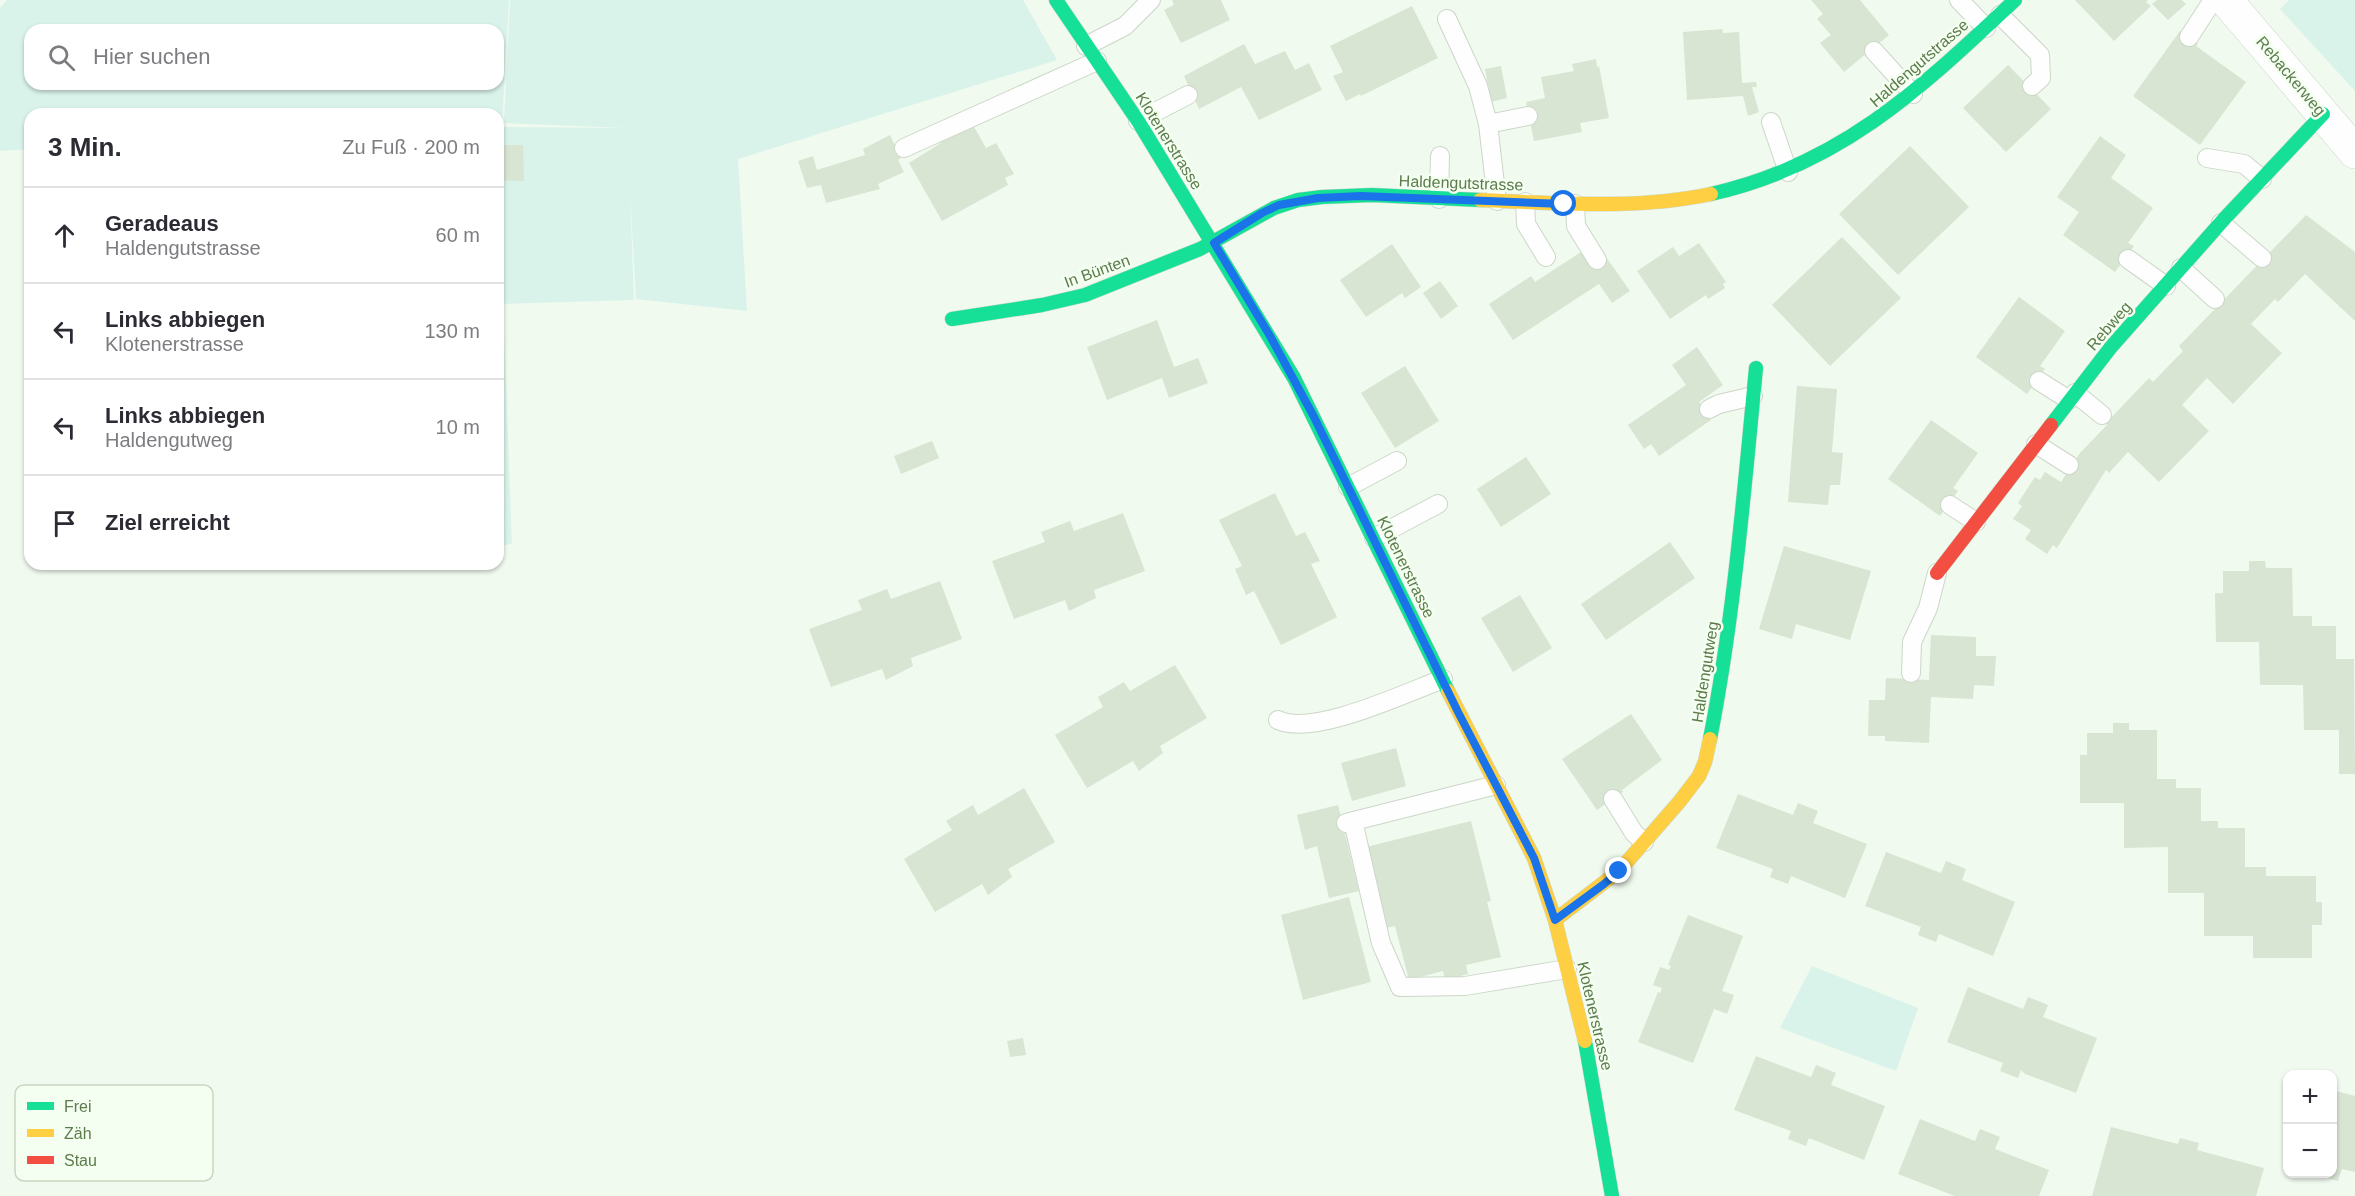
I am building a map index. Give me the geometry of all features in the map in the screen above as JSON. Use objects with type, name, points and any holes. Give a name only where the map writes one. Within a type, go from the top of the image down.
[{"type":"street","name":"Klotenerstrasse","points":[[1056,0],[1138,121],[1294,378],[1534,858],[1555,920],[1588,1054],[1612,1196]]},
{"type":"street","name":"Haldengutstrasse","points":[[1214,243],[1262,213],[1298,200],[1361,196],[1609,205],[1688,198],[1754,184],[1788,172],[1849,140],[1913,94],[2015,0]]},
{"type":"street","name":"Rebackerweg","points":[[2226,0],[2355,152]]},
{"type":"street","name":"Rebweg","points":[[1937,573],[2072,396],[2221,223],[2323,114]]},
{"type":"street","name":"In Bünten","points":[[952,318],[1074,298],[1214,243]]},
{"type":"street","name":"Haldengutweg","points":[[1555,920],[1604,884],[1644,843],[1699,776],[1709,751],[1724,673],[1756,368]]},
{"type":"lane","points":[[1086,46],[1125,26],[1151,0]]},
{"type":"lane","points":[[1959,0],[1986,28]]},
{"type":"lane","points":[[2189,37],[2213,0]]},
{"type":"lane","points":[[2000,15],[2040,55],[2041,78],[2032,86]]},
{"type":"lane","points":[[1447,19],[1478,86],[1488,124],[1497,201]]},
{"type":"lane","points":[[1874,51],[1913,94]]},
{"type":"lane","points":[[904,148],[1097,61]]},
{"type":"lane","points":[[1138,121],[1188,95]]},
{"type":"lane","points":[[1488,124],[1528,116]]},
{"type":"lane","points":[[1771,122],[1788,172]]},
{"type":"lane","points":[[1439,199],[1440,156]]},
{"type":"lane","points":[[2208,158],[2244,164],[2262,179]]},
{"type":"lane","points":[[1525,202],[1526,224],[1546,257]]},
{"type":"lane","points":[[1575,204],[1576,226],[1597,260]]},
{"type":"lane","points":[[2221,223],[2262,258]]},
{"type":"lane","points":[[2128,259],[2166,286]]},
{"type":"lane","points":[[2181,268],[2215,298]]},
{"type":"lane","points":[[2039,381],[2072,396],[2102,415]]},
{"type":"lane","points":[[1709,409],[1719,404],[1753,396]]},
{"type":"lane","points":[[2036,444],[2069,465]]},
{"type":"lane","points":[[1348,486],[1397,461]]},
{"type":"lane","points":[[1374,538],[1438,504]]},
{"type":"lane","points":[[1950,505],[1976,522]]},
{"type":"lane","points":[[1911,673],[1912,642],[1928,608],[1937,573]]},
{"type":"lane","points":[[1278,720],[1287,725],[1328,722],[1443,679]]},
{"type":"lane","points":[[1496,784],[1349,822],[1382,943],[1400,987],[1465,986],[1567,969]]},
{"type":"lane","points":[[1613,799],[1634,833],[1644,843]]},
{"type":"shaded area","points":[[7,0],[509,0],[503,108],[24,108],[24,149],[0,151],[0,8]]},
{"type":"shaded area","points":[[510,0],[1023,0],[1057,60],[738,159],[747,311],[636,299],[630,193],[634,300],[504,304],[504,127],[626,128],[504,123]]},
{"type":"shaded area","points":[[2289,0],[2355,0],[2355,91],[2280,9]]},
{"type":"shaded area","points":[[504,331],[512,544],[504,545]]},
{"type":"shaded area","points":[[1812,966],[1918,1008],[1896,1071],[1780,1028]]},
{"type":"building","points":[[1172,0],[1221,0],[1230,20],[1181,43],[1164,10],[1174,5]]},
{"type":"building","points":[[1811,0],[1860,0],[1889,35],[1844,72],[1820,43],[1831,35],[1817,19],[1823,14]]},
{"type":"building","points":[[2075,0],[2148,0],[2146,2],[2151,6],[2114,41]]},
{"type":"building","points":[[2157,0],[2182,0],[2186,4],[2168,20],[2152,4]]},
{"type":"building","points":[[1412,6],[1438,58],[1361,96],[1360,94],[1346,101],[1333,76],[1343,72],[1330,46]]},
{"type":"building","points":[[1722,29],[1723,33],[1739,32],[1742,83],[1756,82],[1757,87],[1752,87],[1759,112],[1748,116],[1743,96],[1687,100],[1683,32]]},
{"type":"building","points":[[2180,31],[2198,44],[2196,46],[2246,82],[2200,145],[2133,96]]},
{"type":"building","points":[[1244,44],[1255,64],[1285,51],[1295,70],[1309,63],[1322,90],[1259,120],[1241,87],[1199,109],[1184,76]]},
{"type":"building","points":[[1596,59],[1609,118],[1580,123],[1582,132],[1534,141],[1526,102],[1545,98],[1541,77],[1574,71],[1572,64]]},
{"type":"building","points":[[2008,65],[2051,109],[2006,152],[1963,108]]},
{"type":"building","points":[[1501,66],[1507,98],[1491,102],[1485,69]]},
{"type":"building","points":[[973,125],[986,148],[996,143],[1014,174],[1005,178],[1008,185],[942,221],[909,163],[941,143],[940,140],[948,136],[950,138]]},
{"type":"building","points":[[890,135],[901,158],[898,160],[904,172],[878,184],[880,189],[826,203],[821,185],[807,188],[798,161],[813,156],[817,170],[865,155],[863,149]]},
{"type":"building","points":[[2100,136],[2126,155],[2111,178],[2153,208],[2128,243],[2134,246],[2115,272],[2063,235],[2079,212],[2057,197]]},
{"type":"building","points":[[504,145],[523,145],[524,181],[504,180]]},
{"type":"building","points":[[1910,146],[1969,207],[1898,275],[1839,214]]},
{"type":"building","points":[[2306,215],[2355,252],[2355,321],[2305,274],[2278,302],[2275,299],[2251,324],[2282,353],[2233,404],[2207,378],[2182,405],[2209,431],[2159,482],[2128,452],[2109,473],[2106,470],[2057,548],[2053,545],[2047,554],[2025,539],[2031,530],[2013,519],[2022,506],[2018,503],[2035,477],[2040,480],[2045,472],[2061,482],[2080,453],[2107,425],[2106,423],[2149,378],[2153,382],[2183,351],[2179,346]]},
{"type":"building","points":[[1842,237],[1901,298],[1830,366],[1772,305]]},
{"type":"building","points":[[1699,243],[1726,282],[1723,284],[1725,288],[1708,299],[1706,295],[1670,319],[1637,271],[1673,247],[1679,256]]},
{"type":"building","points":[[1392,244],[1421,287],[1405,298],[1402,293],[1366,317],[1340,280]]},
{"type":"building","points":[[1581,252],[1591,266],[1606,257],[1630,291],[1612,303],[1599,284],[1513,340],[1489,304],[1531,276],[1535,282]]},
{"type":"building","points":[[1440,281],[1458,306],[1441,319],[1423,293]]},
{"type":"building","points":[[2019,297],[2065,331],[2040,366],[2045,369],[2027,394],[1976,357]]},
{"type":"building","points":[[1157,320],[1174,367],[1198,358],[1208,383],[1169,398],[1162,378],[1107,400],[1087,347]]},
{"type":"building","points":[[1697,347],[1723,385],[1699,402],[1711,420],[1659,456],[1651,444],[1644,449],[1628,425],[1686,385],[1672,365]]},
{"type":"building","points":[[1405,366],[1439,421],[1395,448],[1361,393]]},
{"type":"building","points":[[1797,386],[1837,389],[1832,452],[1843,453],[1840,485],[1830,485],[1828,505],[1788,502]]},
{"type":"building","points":[[1931,420],[1978,453],[1953,488],[1958,491],[1940,516],[1888,479]]},
{"type":"building","points":[[932,441],[939,458],[901,474],[894,456]]},
{"type":"building","points":[[1526,457],[1551,494],[1501,527],[1477,489]]},
{"type":"building","points":[[1275,493],[1296,536],[1305,532],[1320,561],[1311,564],[1337,617],[1281,645],[1254,591],[1246,595],[1235,569],[1242,566],[1219,520]]},
{"type":"building","points":[[1123,513],[1145,571],[1094,590],[1096,598],[1069,611],[1065,600],[1014,619],[992,561],[1045,542],[1041,532],[1070,521],[1074,531]]},
{"type":"building","points":[[1670,542],[1695,578],[1606,640],[1581,604]]},
{"type":"building","points":[[1784,546],[1871,571],[1850,640],[1796,624],[1792,639],[1759,629]]},
{"type":"building","points":[[2249,561],[2265,561],[2266,568],[2292,568],[2293,616],[2312,616],[2312,626],[2336,626],[2336,659],[2354,659],[2355,774],[2339,774],[2339,730],[2304,730],[2303,685],[2260,685],[2259,642],[2216,642],[2215,593],[2223,593],[2223,571],[2249,571]]},
{"type":"building","points":[[940,581],[962,639],[911,658],[913,666],[886,680],[882,669],[831,687],[809,629],[862,610],[858,600],[887,589],[891,599]]},
{"type":"building","points":[[1520,595],[1552,648],[1513,672],[1481,618]]},
{"type":"building","points":[[1931,635],[1976,637],[1976,656],[1996,656],[1994,686],[1974,685],[1973,699],[1931,697],[1929,743],[1885,741],[1885,736],[1868,736],[1869,700],[1885,700],[1886,678],[1929,680]]},
{"type":"building","points":[[1175,665],[1207,718],[1160,746],[1163,753],[1139,771],[1133,761],[1087,788],[1055,735],[1103,707],[1098,697],[1124,682],[1130,691]]},
{"type":"building","points":[[1631,714],[1662,760],[1597,810],[1562,759]]},
{"type":"building","points":[[2113,723],[2129,723],[2129,730],[2157,730],[2157,779],[2176,779],[2176,788],[2201,788],[2201,821],[2218,821],[2218,828],[2245,828],[2245,867],[2266,867],[2266,876],[2316,876],[2316,902],[2322,902],[2322,925],[2312,925],[2312,958],[2253,958],[2253,936],[2204,936],[2204,893],[2168,893],[2168,847],[2124,848],[2124,803],[2080,803],[2080,755],[2087,755],[2087,733],[2113,733]]},
{"type":"building","points":[[1396,748],[1406,786],[1352,801],[1341,763]]},
{"type":"building","points":[[1024,788],[1055,842],[1008,869],[1012,877],[988,895],[982,884],[935,912],[904,859],[952,830],[946,821],[973,805],[978,815]]},
{"type":"building","points":[[1738,794],[1793,815],[1798,803],[1818,811],[1813,823],[1867,844],[1845,898],[1791,876],[1788,884],[1770,877],[1773,869],[1716,848]]},
{"type":"building","points":[[1338,805],[1359,891],[1329,898],[1317,846],[1305,850],[1297,815]]},
{"type":"building","points":[[1471,821],[1491,901],[1487,902],[1501,957],[1466,965],[1468,974],[1445,980],[1443,971],[1409,980],[1395,926],[1386,928],[1366,847]]},
{"type":"building","points":[[1886,852],[1941,873],[1946,861],[1966,869],[1962,880],[2015,902],[1993,956],[1939,934],[1936,942],[1918,935],[1921,927],[1865,906]]},
{"type":"building","points":[[1349,897],[1371,982],[1303,1000],[1281,915]]},
{"type":"building","points":[[1688,915],[1743,936],[1722,991],[1734,995],[1727,1014],[1714,1009],[1693,1063],[1638,1042],[1658,992],[1660,993],[1662,988],[1653,985],[1660,967],[1669,970],[1671,966],[1668,965]]},
{"type":"building","points":[[1968,987],[2023,1009],[2028,997],[2048,1005],[2043,1017],[2097,1038],[2076,1093],[2025,1074],[2021,1070],[2018,1078],[2000,1071],[2003,1063],[1947,1042]]},
{"type":"building","points":[[1023,1038],[1026,1055],[1010,1057],[1007,1041]]},
{"type":"building","points":[[1756,1056],[1811,1077],[1816,1065],[1836,1073],[1831,1085],[1885,1106],[1864,1160],[1809,1138],[1806,1146],[1788,1139],[1791,1131],[1734,1110]]},
{"type":"building","points":[[2337,1091],[2355,1096],[2355,1172],[2342,1169],[2338,1181],[2327,1178],[2337,1178]]},
{"type":"building","points":[[1920,1119],[1975,1141],[1980,1129],[2000,1137],[1995,1149],[2049,1170],[2039,1196],[1955,1196],[1898,1174]]},
{"type":"building","points":[[2111,1127],[2178,1144],[2180,1138],[2199,1143],[2197,1150],[2264,1168],[2256,1196],[2092,1196]]},
{"type":"traffic: fast","points":[[1056,0],[1138,121],[1294,378],[1448,691]]},
{"type":"traffic: fast","points":[[1711,194],[1758,181],[1800,164],[1840,143],[1877,119],[1912,92],[2015,0]]},
{"type":"traffic: fast","points":[[2051,425],[2111,347],[2225,218],[2323,114]]},
{"type":"traffic: fast","points":[[952,319],[1042,305],[1085,295],[1200,249],[1274,208],[1298,200],[1372,195],[1480,200]]},
{"type":"traffic: fast","points":[[1710,739],[1732,601],[1756,368]]},
{"type":"traffic: fast","points":[[1585,1041],[1612,1196]]},
{"type":"traffic: slow","points":[[1480,200],[1625,204],[1711,194]]},
{"type":"traffic: slow","points":[[1448,691],[1534,858],[1555,920],[1585,1041]]},
{"type":"traffic: slow","points":[[1555,920],[1619,871],[1680,801],[1699,776],[1710,739]]},
{"type":"traffic: jam","points":[[1937,573],[2051,425]]},
{"type":"route","points":[[1564,204],[1361,196],[1298,200],[1262,213],[1214,243],[1270,336],[1313,415],[1458,712],[1534,858],[1555,920],[1619,871]]}]
